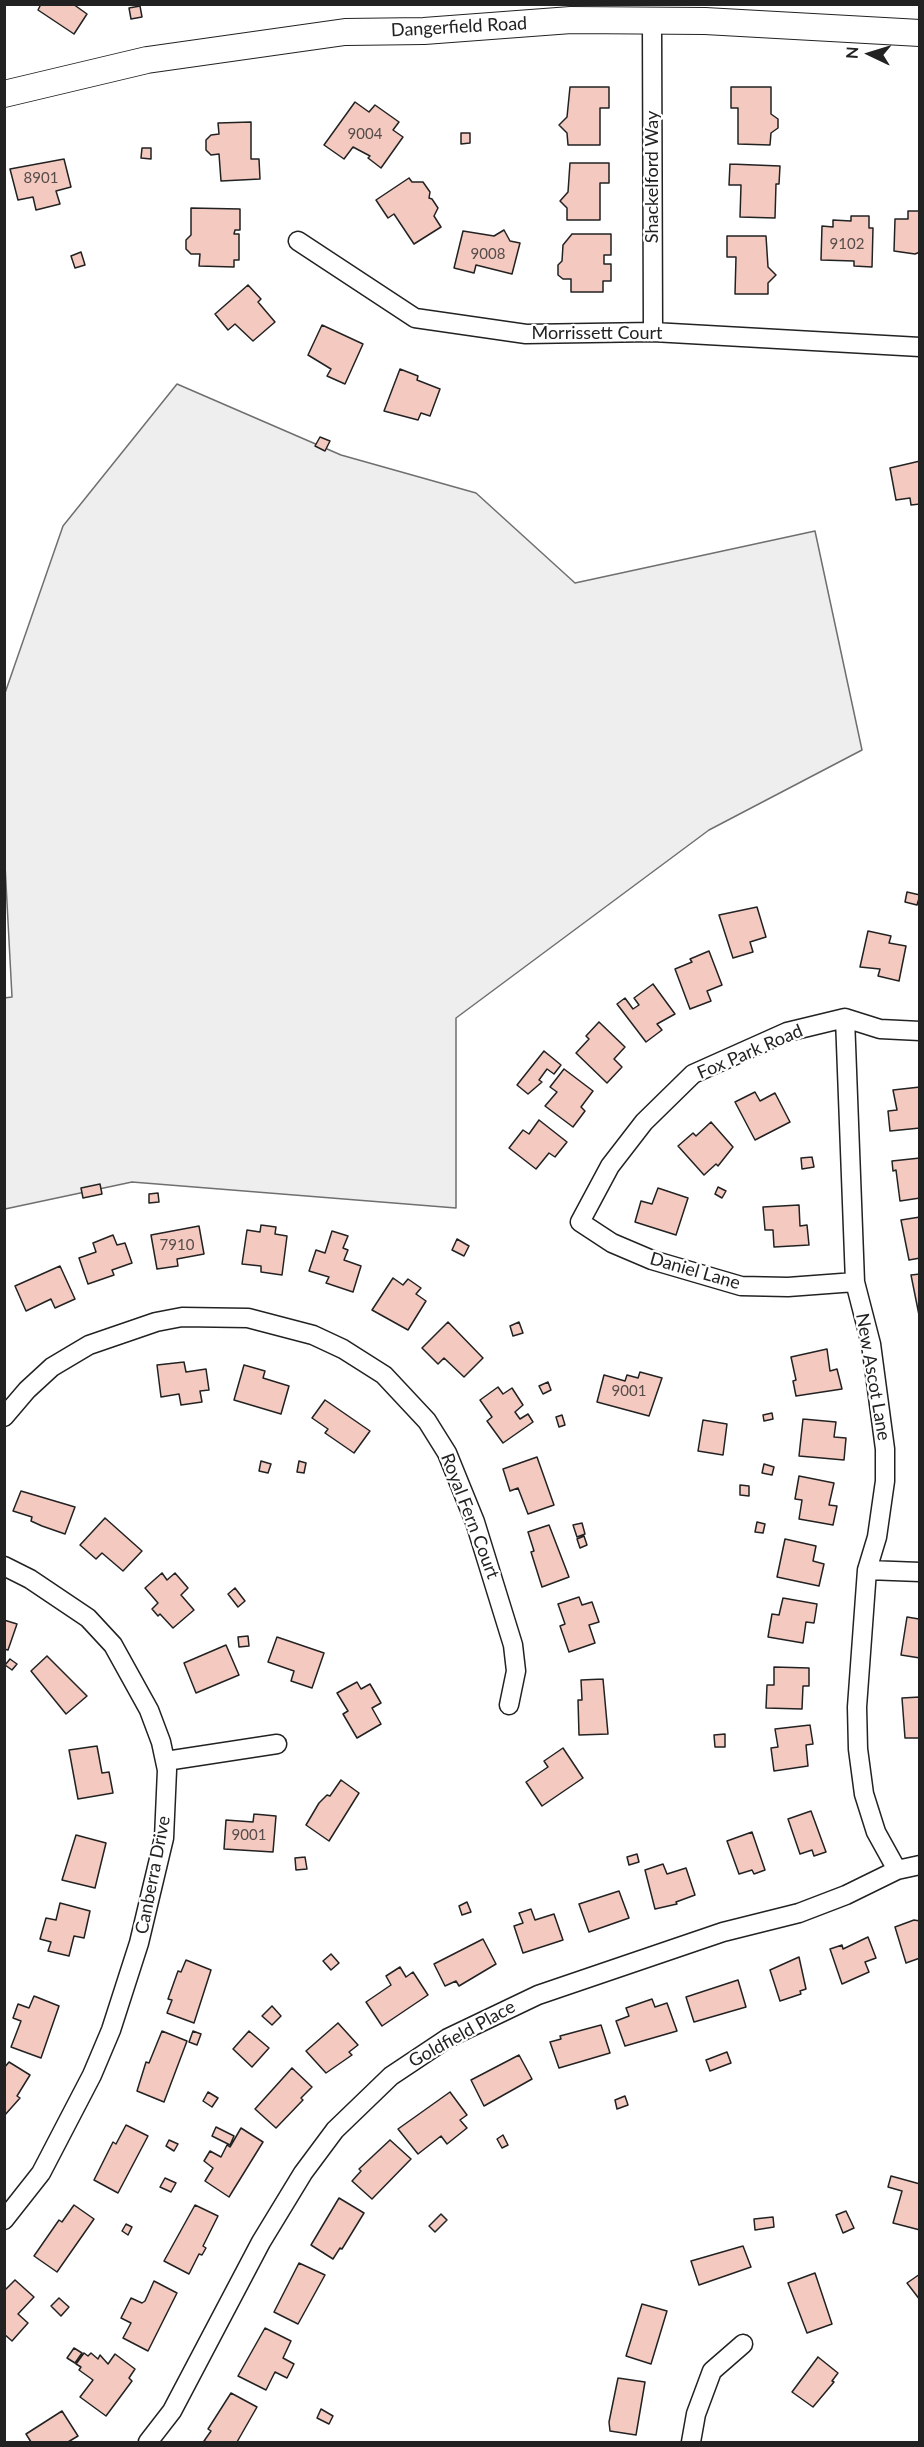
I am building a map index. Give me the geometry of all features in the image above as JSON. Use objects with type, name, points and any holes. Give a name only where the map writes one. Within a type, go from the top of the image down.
[{"type":"street","name":"Dangerfield Road","points":[[4,94],[147,60],[345,32],[424,31],[571,20],[705,21],[920,33]]},
{"type":"street","name":"Shackelford Way","points":[[651,22],[653,332]]},
{"type":"street","name":"Morrissett Court","points":[[298,241],[414,318],[526,334],[653,332],[920,347]]},
{"type":"street","points":[[845,1018],[880,1029],[920,1031]]},
{"type":"street","name":"Fox Park Road","points":[[580,1222],[610,1166],[637,1130],[693,1074],[787,1032],[845,1018]]},
{"type":"street","name":"New Ascot Lane","points":[[845,1018],[855,1282],[871,1344],[883,1417],[885,1449],[885,1481],[877,1537],[867,1570],[857,1707],[858,1749],[864,1794],[876,1832],[897,1870]]},
{"type":"street","name":"Daniel Lane","points":[[580,1222],[612,1243],[652,1260],[741,1286],[789,1287],[855,1282]]},
{"type":"street","name":"Royal Fern Court","points":[[4,1417],[52,1366],[89,1345],[156,1322],[182,1317],[248,1318],[313,1335],[343,1349],[384,1375],[427,1422],[447,1453],[479,1533],[513,1645],[516,1671],[509,1705]]},
{"type":"street","name":"Canberra Drive","points":[[4,1566],[30,1579],[88,1618],[113,1645],[149,1710],[165,1761],[164,1838],[139,1943],[111,2030],[92,2075],[40,2173],[4,2220]]},
{"type":"street","points":[[867,1570],[920,1572]]},
{"type":"street","points":[[165,1761],[277,1744]]},
{"type":"street","name":"Goldfield Place","points":[[148,2442],[172,2411],[261,2242],[303,2173],[335,2130],[391,2076],[448,2038],[538,1995],[723,1932],[799,1913],[897,1870],[920,1865]]},
{"type":"street","points":[[691,2442],[700,2398],[712,2372],[743,2344]]},
{"type":"shaded area","points":[[177,384],[341,455],[476,493],[575,583],[815,531],[862,750],[709,830],[456,1018],[456,1208],[132,1182],[5,1209],[4,998],[12,997],[4,846],[5,693],[63,526]]},
{"type":"building","points":[[41,4],[73,4],[87,14],[74,34],[38,10]]},
{"type":"building","points":[[140,6],[142,17],[131,19],[129,8]]},
{"type":"building","points":[[570,87],[609,87],[609,108],[600,108],[600,145],[568,145],[567,133],[559,125],[567,117]]},
{"type":"building","points":[[731,87],[771,87],[771,114],[778,119],[778,128],[771,133],[770,145],[738,144],[738,108],[731,108]]},
{"type":"building","points":[[355,102],[369,112],[375,105],[399,122],[393,130],[403,137],[381,168],[368,158],[370,156],[353,147],[344,159],[324,145]]},
{"type":"building","points":[[251,122],[251,159],[259,159],[260,179],[221,181],[219,154],[211,155],[206,150],[206,140],[211,135],[219,134],[218,123]]},
{"type":"building","points":[[461,133],[470,133],[470,143],[461,144]]},
{"type":"building","points":[[142,148],[151,148],[151,159],[141,158]]},
{"type":"building","points":[[64,159],[71,187],[56,191],[60,204],[36,210],[33,197],[18,200],[10,169]]},
{"type":"building","points":[[570,163],[609,163],[609,183],[600,183],[600,220],[567,220],[567,208],[560,201],[568,192]]},
{"type":"building","points":[[730,164],[780,166],[779,184],[776,184],[775,218],[740,217],[741,185],[729,185]]},
{"type":"building","points":[[409,178],[412,182],[423,182],[430,192],[429,198],[438,208],[434,216],[441,227],[414,244],[394,214],[388,218],[376,200]]},
{"type":"building","points":[[191,208],[240,209],[240,230],[235,230],[234,234],[239,234],[239,260],[234,260],[234,267],[199,266],[200,254],[191,254],[186,249],[186,240],[191,235]]},
{"type":"building","points":[[908,211],[920,211],[920,252],[915,254],[894,251],[895,219],[908,219]]},
{"type":"building","points":[[851,216],[869,216],[869,228],[873,228],[872,267],[854,266],[854,261],[821,260],[822,226],[833,227],[833,220],[851,221]]},
{"type":"building","points":[[504,230],[510,241],[520,243],[512,274],[476,265],[474,273],[454,268],[463,231],[494,236]]},
{"type":"building","points":[[572,234],[611,234],[611,255],[604,255],[604,264],[611,264],[611,281],[603,281],[603,292],[571,292],[571,279],[563,279],[558,275],[563,245]]},
{"type":"building","points":[[727,236],[766,236],[768,267],[776,275],[768,283],[768,294],[735,294],[736,257],[727,257]]},
{"type":"building","points":[[81,252],[85,265],[75,268],[71,256]]},
{"type":"building","points":[[248,285],[261,299],[258,302],[275,322],[253,341],[235,324],[228,330],[215,314]]},
{"type":"building","points":[[322,325],[363,344],[345,384],[327,376],[331,369],[308,355]]},
{"type":"building","points":[[400,369],[418,376],[417,380],[440,389],[430,416],[421,413],[418,420],[384,411]]},
{"type":"building","points":[[320,437],[330,441],[325,451],[315,446]]},
{"type":"building","points":[[920,461],[920,504],[911,505],[910,498],[896,500],[890,468]]},
{"type":"building","points":[[907,892],[920,895],[917,905],[905,902]]},
{"type":"building","points":[[757,907],[766,937],[750,942],[753,952],[733,958],[719,915]]},
{"type":"building","points":[[868,931],[891,936],[889,943],[906,946],[899,981],[878,976],[880,969],[860,967]]},
{"type":"building","points":[[709,951],[722,985],[707,991],[711,1001],[690,1009],[675,969],[692,962],[690,959]]},
{"type":"building","points":[[653,984],[675,1014],[657,1024],[662,1030],[646,1042],[617,1004],[625,998],[633,1009],[639,1005],[634,998]]},
{"type":"building","points":[[599,1022],[625,1047],[614,1059],[622,1067],[607,1083],[576,1053],[589,1039],[586,1036]]},
{"type":"building","points":[[544,1051],[561,1065],[554,1074],[547,1069],[539,1080],[542,1082],[528,1094],[517,1085]]},
{"type":"building","points":[[564,1069],[593,1091],[581,1107],[585,1111],[573,1127],[545,1106],[557,1092],[550,1087]]},
{"type":"building","points":[[920,1087],[920,1128],[890,1131],[888,1111],[897,1110],[893,1090]]},
{"type":"building","points":[[755,1092],[760,1101],[775,1093],[790,1122],[755,1140],[735,1102]]},
{"type":"building","points":[[539,1120],[567,1142],[555,1157],[549,1153],[536,1169],[509,1148],[523,1130],[529,1134]]},
{"type":"building","points":[[711,1122],[733,1147],[718,1166],[716,1164],[704,1175],[678,1146],[693,1133],[696,1136]]},
{"type":"building","points":[[812,1157],[814,1167],[802,1169],[801,1158]]},
{"type":"building","points":[[920,1158],[920,1198],[900,1201],[896,1170],[893,1171],[892,1161]]},
{"type":"building","points":[[100,1184],[102,1194],[83,1198],[81,1188]]},
{"type":"building","points":[[718,1187],[726,1191],[722,1198],[715,1194]]},
{"type":"building","points":[[658,1188],[688,1198],[676,1235],[635,1222],[641,1201],[652,1204]]},
{"type":"building","points":[[158,1193],[159,1202],[149,1203],[149,1194]]},
{"type":"building","points":[[799,1205],[800,1226],[807,1225],[809,1245],[774,1247],[773,1230],[765,1230],[763,1207]]},
{"type":"building","points":[[920,1217],[920,1258],[909,1260],[901,1220]]},
{"type":"building","points":[[261,1225],[276,1227],[275,1234],[287,1236],[282,1275],[261,1272],[261,1266],[242,1264],[247,1230],[260,1232]]},
{"type":"building","points":[[199,1226],[204,1254],[177,1259],[178,1266],[157,1269],[151,1235]]},
{"type":"building","points":[[332,1231],[348,1236],[343,1248],[348,1250],[344,1260],[361,1266],[353,1292],[326,1283],[329,1277],[309,1271],[316,1250],[325,1253]]},
{"type":"building","points":[[113,1235],[117,1245],[125,1243],[132,1263],[112,1270],[114,1275],[88,1284],[79,1258],[96,1252],[93,1243]]},
{"type":"building","points":[[457,1239],[469,1246],[464,1256],[452,1250]]},
{"type":"building","points":[[60,1266],[75,1299],[55,1308],[51,1299],[26,1311],[15,1286]]},
{"type":"building","points":[[920,1274],[920,1315],[919,1315],[911,1275]]},
{"type":"building","points":[[393,1278],[403,1285],[408,1279],[421,1288],[416,1294],[426,1301],[408,1330],[372,1310]]},
{"type":"building","points":[[448,1322],[483,1358],[464,1377],[444,1358],[438,1364],[422,1348]]},
{"type":"building","points":[[519,1322],[523,1333],[513,1336],[510,1326]]},
{"type":"building","points":[[827,1349],[830,1371],[837,1369],[842,1389],[796,1396],[793,1381],[796,1380],[791,1357]]},
{"type":"building","points":[[184,1362],[186,1372],[206,1369],[209,1390],[200,1391],[202,1402],[181,1405],[179,1394],[161,1397],[157,1365]]},
{"type":"building","points":[[244,1365],[265,1371],[263,1378],[289,1386],[281,1414],[234,1400]]},
{"type":"building","points":[[640,1372],[662,1378],[649,1416],[597,1402],[604,1375],[625,1381],[627,1375],[638,1378]]},
{"type":"building","points":[[548,1382],[551,1390],[543,1394],[539,1386]]},
{"type":"building","points":[[498,1387],[503,1394],[512,1388],[523,1405],[515,1412],[520,1419],[528,1414],[533,1422],[503,1443],[487,1421],[492,1417],[480,1400]]},
{"type":"building","points":[[325,1400],[370,1431],[354,1453],[325,1433],[328,1429],[312,1418]]},
{"type":"building","points":[[772,1413],[773,1419],[764,1421],[763,1415]]},
{"type":"building","points":[[562,1415],[565,1425],[559,1427],[556,1417]]},
{"type":"building","points":[[803,1419],[836,1422],[834,1437],[846,1438],[844,1460],[799,1456]]},
{"type":"building","points":[[703,1420],[727,1424],[723,1455],[698,1451]]},
{"type":"building","points":[[537,1457],[554,1505],[528,1514],[518,1488],[510,1491],[503,1469]]},
{"type":"building","points":[[261,1461],[271,1464],[268,1473],[259,1471]]},
{"type":"building","points":[[299,1461],[306,1463],[304,1473],[297,1472]]},
{"type":"building","points":[[764,1464],[774,1467],[772,1475],[762,1473]]},
{"type":"building","points":[[799,1476],[834,1483],[829,1505],[837,1506],[833,1525],[799,1519],[802,1500],[795,1499]]},
{"type":"building","points":[[740,1485],[749,1486],[749,1496],[740,1495]]},
{"type":"building","points":[[21,1491],[75,1507],[65,1534],[31,1521],[32,1517],[13,1511]]},
{"type":"building","points":[[105,1518],[142,1551],[123,1571],[102,1553],[96,1559],[80,1545]]},
{"type":"building","points":[[757,1522],[765,1524],[763,1533],[755,1532]]},
{"type":"building","points":[[582,1523],[585,1534],[577,1537],[573,1525]]},
{"type":"building","points":[[549,1525],[569,1577],[542,1587],[531,1552],[534,1551],[528,1532]]},
{"type":"building","points":[[584,1536],[587,1545],[580,1548],[577,1539]]},
{"type":"building","points":[[785,1539],[816,1546],[813,1561],[824,1564],[819,1586],[777,1577]]},
{"type":"building","points":[[162,1573],[167,1580],[175,1573],[188,1588],[181,1595],[194,1610],[173,1628],[152,1609],[158,1603],[145,1588]]},
{"type":"building","points":[[235,1588],[245,1601],[238,1607],[228,1594]]},
{"type":"building","points":[[579,1597],[582,1605],[592,1602],[599,1622],[589,1625],[595,1643],[569,1652],[560,1626],[565,1624],[558,1604]]},
{"type":"building","points":[[783,1598],[817,1604],[814,1623],[806,1622],[803,1643],[768,1637],[772,1614],[779,1615]]},
{"type":"building","points":[[907,1617],[919,1619],[920,1658],[901,1655]]},
{"type":"building","points":[[4,1620],[17,1624],[8,1650],[4,1649]]},
{"type":"building","points":[[248,1636],[249,1646],[239,1647],[238,1637]]},
{"type":"building","points":[[277,1637],[324,1653],[312,1688],[291,1681],[294,1671],[268,1662]]},
{"type":"building","points":[[226,1645],[239,1675],[196,1693],[184,1663]]},
{"type":"building","points":[[47,1656],[87,1696],[66,1714],[31,1671]]},
{"type":"building","points":[[10,1659],[17,1664],[12,1670],[5,1665]]},
{"type":"building","points":[[774,1667],[809,1668],[809,1686],[803,1686],[802,1709],[766,1708],[767,1685],[774,1685]]},
{"type":"building","points":[[603,1679],[608,1734],[579,1735],[578,1700],[582,1700],[581,1680]]},
{"type":"building","points":[[357,1682],[361,1689],[370,1684],[381,1703],[372,1708],[381,1724],[357,1738],[343,1714],[348,1711],[337,1693]]},
{"type":"building","points":[[920,1697],[920,1738],[905,1738],[902,1698]]},
{"type":"building","points":[[810,1725],[813,1744],[806,1745],[808,1766],[774,1771],[771,1748],[778,1747],[775,1729]]},
{"type":"building","points":[[725,1734],[725,1747],[715,1747],[714,1735]]},
{"type":"building","points":[[97,1746],[102,1773],[109,1772],[113,1793],[78,1799],[69,1750]]},
{"type":"building","points":[[563,1748],[583,1778],[542,1806],[526,1782],[548,1767],[544,1761]]},
{"type":"building","points":[[341,1780],[359,1793],[329,1841],[306,1825],[319,1803],[327,1795],[330,1796]]},
{"type":"building","points":[[811,1811],[826,1852],[814,1856],[812,1850],[800,1854],[788,1819]]},
{"type":"building","points":[[254,1814],[276,1816],[273,1852],[224,1849],[226,1820],[253,1822]]},
{"type":"building","points":[[752,1832],[765,1870],[754,1874],[752,1870],[739,1874],[727,1841]]},
{"type":"building","points":[[76,1835],[106,1843],[95,1888],[62,1880]]},
{"type":"building","points":[[637,1854],[639,1862],[629,1865],[627,1857]]},
{"type":"building","points":[[305,1857],[307,1869],[296,1870],[295,1858]]},
{"type":"building","points":[[663,1864],[667,1874],[686,1868],[695,1895],[676,1902],[677,1904],[655,1909],[645,1870]]},
{"type":"building","points":[[619,1891],[629,1918],[589,1932],[579,1904]]},
{"type":"building","points":[[467,1902],[471,1912],[462,1915],[459,1906]]},
{"type":"building","points":[[60,1903],[90,1911],[84,1938],[74,1936],[69,1956],[48,1951],[51,1942],[40,1939],[46,1918],[56,1920]]},
{"type":"building","points":[[531,1909],[535,1920],[554,1914],[563,1940],[523,1953],[514,1926],[523,1923],[519,1913]]},
{"type":"building","points":[[914,1920],[920,1921],[920,1958],[906,1963],[895,1927]]},
{"type":"building","points":[[868,1937],[876,1958],[865,1962],[869,1972],[842,1984],[830,1949],[842,1945],[843,1949]]},
{"type":"building","points":[[483,1939],[496,1964],[459,1986],[456,1981],[445,1986],[434,1964]]},
{"type":"building","points":[[331,1954],[339,1963],[331,1970],[323,1961]]},
{"type":"building","points":[[799,1957],[806,1989],[800,1991],[801,1994],[780,2001],[770,1970]]},
{"type":"building","points":[[186,1960],[211,1970],[194,2023],[167,2013],[172,2000],[168,1999],[178,1971],[181,1972]]},
{"type":"building","points":[[400,1967],[406,1977],[413,1972],[428,1995],[382,2026],[366,2002],[391,1985],[386,1976]]},
{"type":"building","points":[[738,1980],[746,2007],[694,2022],[686,1997]]},
{"type":"building","points":[[34,1996],[59,2006],[41,2058],[11,2047],[21,2021],[13,2018],[18,2004],[29,2008]]},
{"type":"building","points":[[652,1999],[655,2007],[667,2003],[677,2031],[625,2046],[616,2021],[629,2016],[626,2008]]},
{"type":"building","points":[[272,2006],[281,2016],[272,2025],[262,2016]]},
{"type":"building","points":[[338,2023],[358,2045],[349,2052],[352,2055],[326,2073],[306,2051]]},
{"type":"building","points":[[601,2025],[610,2053],[559,2068],[550,2042],[561,2039],[560,2036]]},
{"type":"building","points":[[162,2031],[187,2041],[164,2102],[137,2091],[146,2062],[149,2063]]},
{"type":"building","points":[[193,2031],[201,2034],[197,2045],[189,2042]]},
{"type":"building","points":[[249,2031],[269,2048],[252,2067],[233,2049]]},
{"type":"building","points":[[727,2052],[731,2063],[710,2071],[706,2060]]},
{"type":"building","points":[[519,2055],[532,2079],[484,2106],[471,2080]]},
{"type":"building","points":[[9,2062],[30,2075],[17,2096],[20,2098],[4,2116],[4,2068]]},
{"type":"building","points":[[292,2068],[312,2087],[301,2098],[303,2100],[276,2128],[255,2109]]},
{"type":"building","points":[[208,2092],[218,2098],[212,2107],[203,2101]]},
{"type":"building","points":[[450,2092],[467,2115],[460,2120],[467,2128],[447,2144],[441,2136],[418,2154],[398,2129]]},
{"type":"building","points":[[625,2096],[628,2105],[617,2109],[615,2100]]},
{"type":"building","points":[[126,2125],[148,2136],[118,2193],[94,2180],[113,2142],[116,2144]]},
{"type":"building","points":[[216,2127],[234,2136],[230,2145],[212,2136]]},
{"type":"building","points":[[241,2128],[263,2142],[229,2197],[205,2181],[213,2168],[204,2161],[210,2151],[221,2157],[227,2145],[230,2147]]},
{"type":"building","points":[[503,2135],[508,2145],[502,2148],[497,2139]]},
{"type":"building","points":[[169,2140],[178,2144],[174,2151],[166,2146]]},
{"type":"building","points":[[390,2140],[411,2159],[372,2199],[352,2181],[361,2171],[359,2169]]},
{"type":"building","points":[[891,2176],[920,2184],[920,2230],[893,2223],[902,2191],[888,2187]]},
{"type":"building","points":[[165,2178],[176,2183],[171,2192],[160,2187]]},
{"type":"building","points":[[339,2198],[364,2213],[342,2249],[340,2248],[333,2259],[311,2245]]},
{"type":"building","points":[[74,2205],[94,2219],[57,2272],[34,2256],[59,2220],[62,2222]]},
{"type":"building","points":[[195,2205],[218,2216],[203,2246],[206,2248],[202,2255],[199,2254],[189,2274],[164,2261]]},
{"type":"building","points":[[846,2211],[854,2228],[843,2233],[836,2215]]},
{"type":"building","points":[[441,2214],[447,2220],[435,2232],[429,2226]]},
{"type":"building","points":[[773,2217],[774,2227],[755,2230],[754,2219]]},
{"type":"building","points":[[126,2224],[132,2227],[128,2235],[122,2231]]},
{"type":"building","points":[[743,2246],[751,2267],[699,2285],[691,2261]]},
{"type":"building","points":[[299,2263],[325,2275],[298,2324],[274,2312]]},
{"type":"building","points":[[815,2273],[832,2324],[807,2333],[788,2283]]},
{"type":"building","points":[[920,2274],[920,2300],[907,2283]]},
{"type":"building","points":[[15,2280],[34,2297],[18,2314],[28,2323],[12,2341],[4,2334],[4,2291]]},
{"type":"building","points":[[154,2281],[177,2293],[148,2351],[123,2338],[131,2323],[121,2318],[131,2298],[142,2303],[145,2301]]},
{"type":"building","points":[[59,2298],[69,2307],[61,2316],[51,2306]]},
{"type":"building","points":[[642,2304],[667,2311],[651,2364],[626,2356]]},
{"type":"building","points":[[265,2328],[291,2341],[283,2358],[294,2364],[287,2378],[275,2372],[266,2390],[238,2376]]},
{"type":"building","points":[[74,2348],[82,2353],[75,2363],[67,2358]]},
{"type":"building","points":[[84,2353],[88,2356],[91,2353],[98,2359],[100,2355],[108,2364],[115,2354],[135,2369],[129,2378],[132,2381],[106,2416],[80,2397],[93,2380],[79,2370],[81,2367],[76,2364]]},
{"type":"building","points":[[818,2357],[838,2373],[832,2381],[834,2382],[813,2407],[792,2392]]},
{"type":"building","points":[[618,2378],[645,2382],[636,2435],[610,2431],[609,2422]]},
{"type":"building","points":[[231,2393],[257,2407],[237,2442],[204,2441],[211,2431],[208,2429]]},
{"type":"building","points":[[321,2409],[333,2416],[329,2424],[317,2418]]},
{"type":"building","points":[[62,2411],[78,2436],[68,2442],[31,2442],[26,2434]]}]
